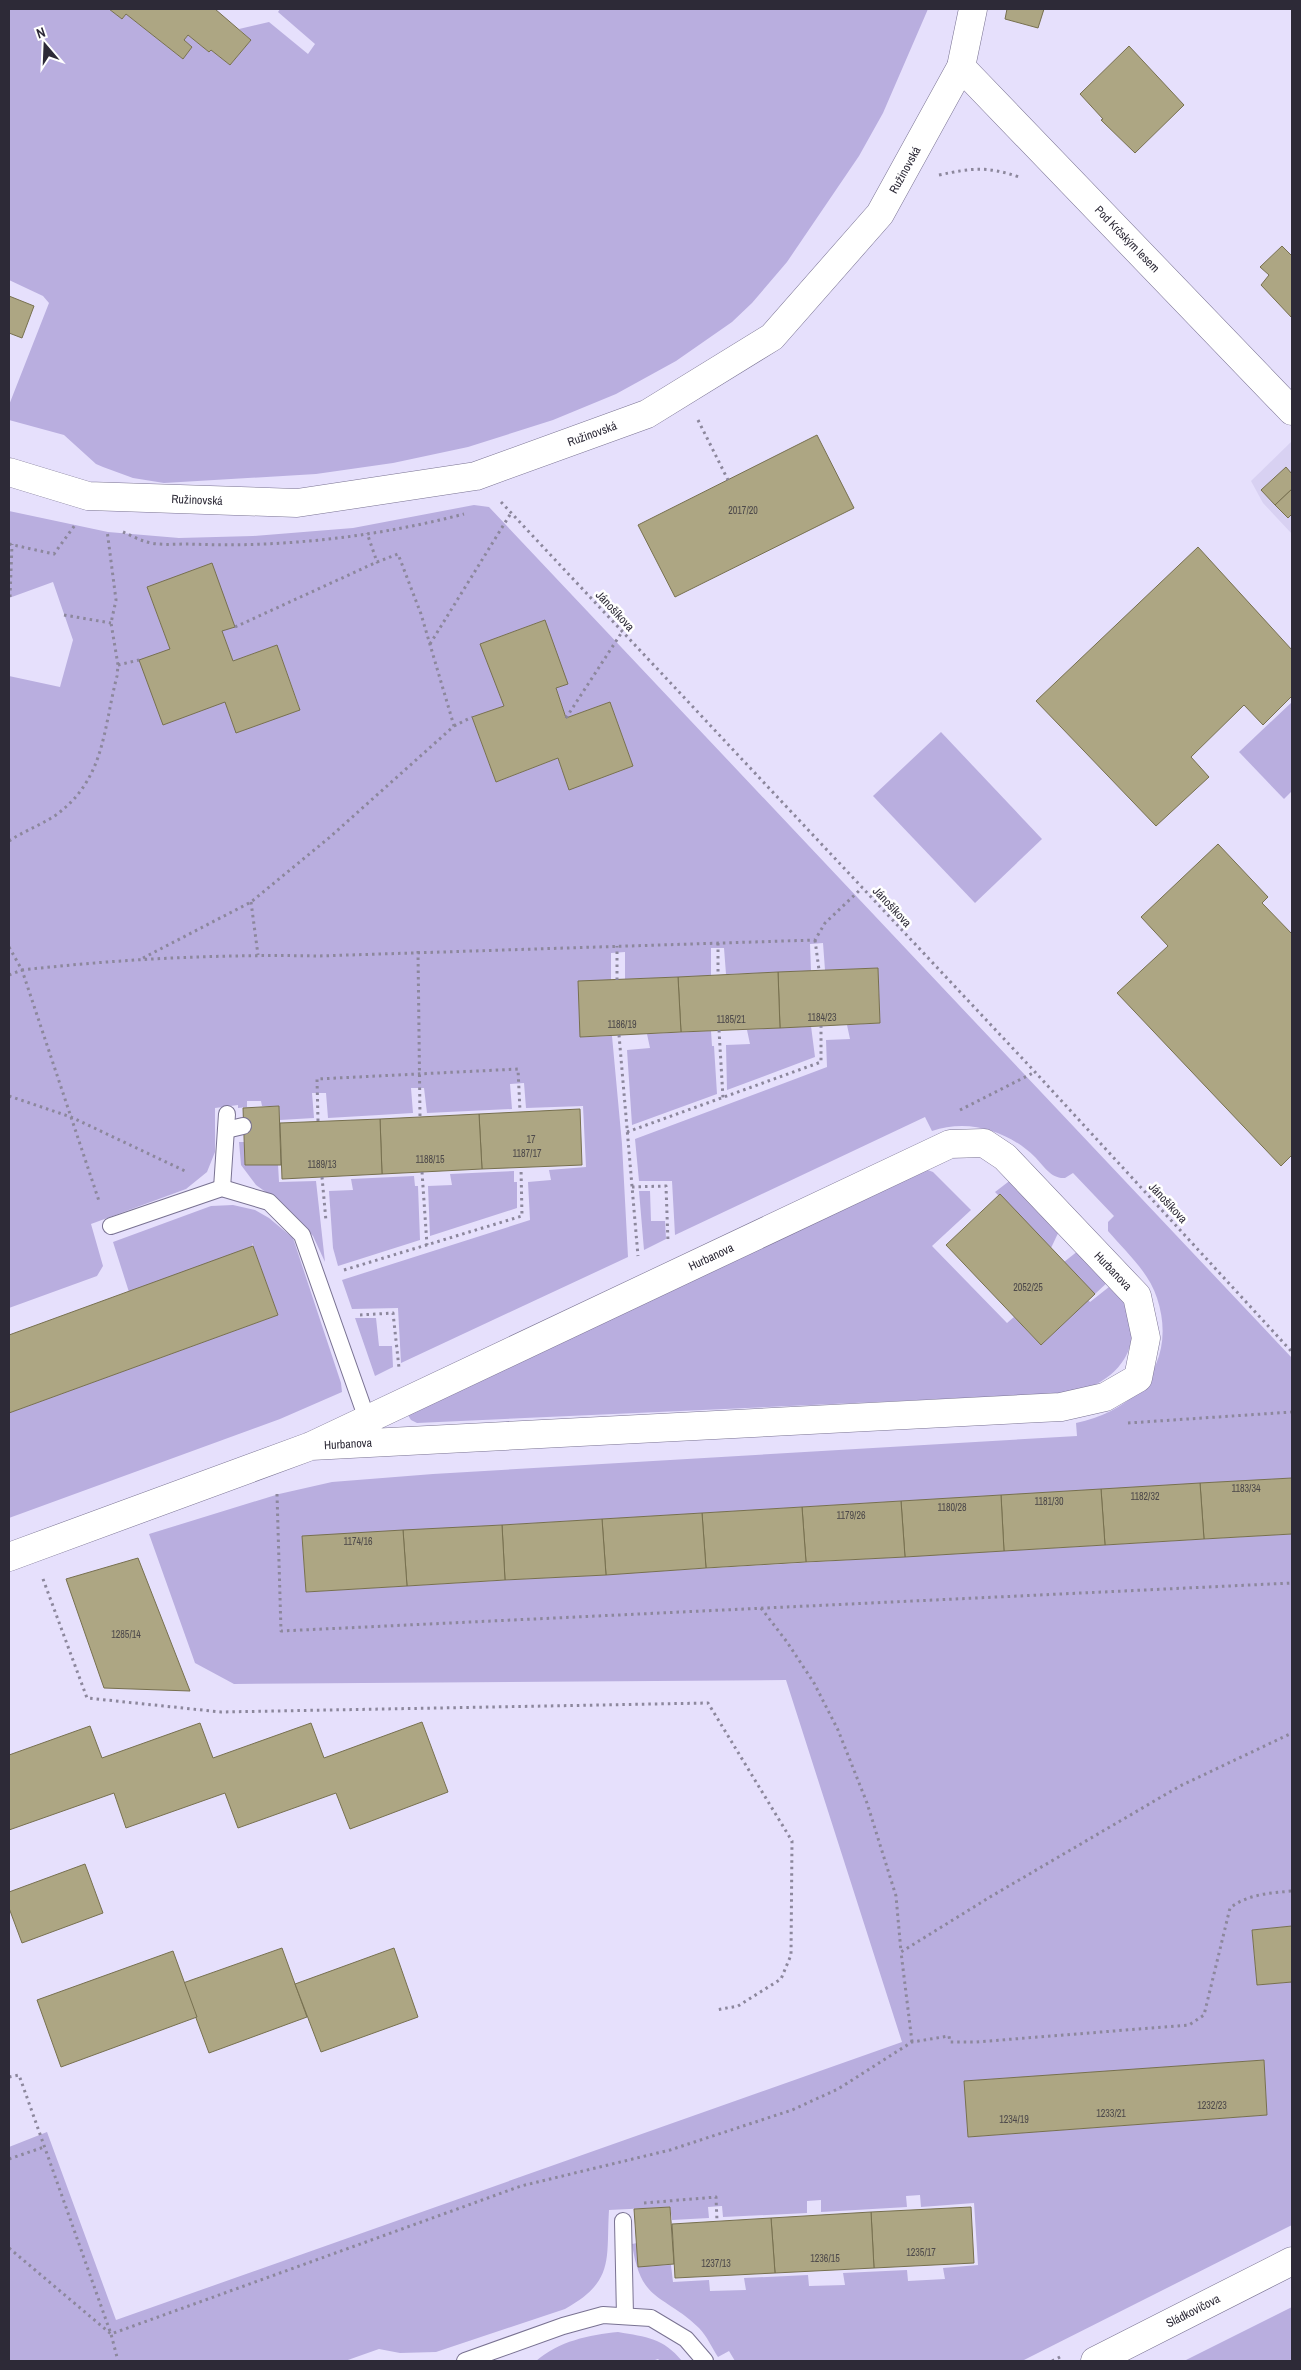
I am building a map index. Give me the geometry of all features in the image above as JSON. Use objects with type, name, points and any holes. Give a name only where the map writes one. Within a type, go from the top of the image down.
[{"type":"street","name":"Ružinovská","points":[[9,472],[88,496],[297,503],[476,476],[646,414],[772,337],[880,214],[961,67],[973,9]]},
{"type":"street","name":"Pod Krčským lesem","points":[[961,67],[1292,411]]},
{"type":"street","name":"Hurbanova","points":[[9,1557],[310,1446],[950,1144],[984,1143],[1005,1158],[1137,1296],[1146,1338],[1138,1378],[1105,1397],[1061,1407],[310,1446]]},
{"type":"street","name":"Sládkovičova","points":[[1095,2361],[1292,2261]]},
{"type":"lane","points":[[222,1188],[226,1122],[243,1126]]},
{"type":"lane","points":[[111,1226],[222,1188],[269,1202],[302,1235],[367,1419]]},
{"type":"lane","points":[[623,2221],[625,2316]]},
{"type":"lane","points":[[465,2361],[571,2324],[603,2315],[650,2318],[686,2339],[705,2361]]},
{"type":"path","points":[[933,177],[966,170],[994,169],[1021,178]]},
{"type":"path","points":[[704,432],[728,480]]},
{"type":"path","name":"Jánošíkova","points":[[476,476],[1035,1072],[1292,1352]]},
{"type":"path","points":[[493,506],[502,504],[509,499]]},
{"type":"path","points":[[122,532],[145,542],[215,545],[278,544],[367,533],[466,513]]},
{"type":"path","points":[[430,644],[511,513]]},
{"type":"path","points":[[10,597],[10,544],[54,554],[79,520]]},
{"type":"path","points":[[9,841],[55,815],[78,796],[93,774],[118,665],[111,623],[116,600],[106,525],[114,528]]},
{"type":"path","points":[[367,533],[377,562]]},
{"type":"path","points":[[235,627],[398,554],[430,644],[454,726]]},
{"type":"path","points":[[64,615],[111,623]]},
{"type":"path","points":[[566,718],[622,632]]},
{"type":"path","points":[[118,665],[139,660]]},
{"type":"path","points":[[140,959],[252,902],[330,837],[454,726],[472,717]]},
{"type":"path","points":[[819,970],[815,940],[825,923],[862,888]]},
{"type":"path","points":[[252,902],[258,955]]},
{"type":"path","points":[[9,975],[22,970],[140,959],[258,955],[318,956],[418,951],[815,940]]},
{"type":"path","points":[[718,943],[718,975]]},
{"type":"path","points":[[617,946],[617,980]]},
{"type":"path","points":[[9,947],[22,970],[94,1189],[111,1226]]},
{"type":"path","points":[[418,951],[420,1117]]},
{"type":"path","points":[[627,1132],[821,1062],[821,1026]]},
{"type":"path","points":[[720,1030],[724,1098]]},
{"type":"path","points":[[620,1035],[638,1266]]},
{"type":"path","points":[[318,1121],[318,1079],[518,1069],[520,1111]]},
{"type":"path","points":[[950,1144],[935,1122],[1035,1072]]},
{"type":"path","points":[[9,1096],[71,1117],[222,1188]]},
{"type":"path","points":[[317,1279],[522,1216],[521,1168]]},
{"type":"path","points":[[422,1172],[427,1245]]},
{"type":"path","points":[[322,1177],[323,1195]]},
{"type":"path","points":[[632,1187],[666,1186],[669,1251]]},
{"type":"path","points":[[356,1315],[394,1313],[399,1372]]},
{"type":"path","points":[[1124,1424],[1292,1412]]},
{"type":"path","points":[[266,1463],[277,1486],[281,1631],[1292,1583]]},
{"type":"path","points":[[39,1570],[87,1698],[221,1712],[708,1703],[792,1841],[791,1955],[781,1979],[738,2006],[716,2010]]},
{"type":"path","points":[[761,1608],[814,1683],[838,1730],[867,1803],[896,1896],[912,2042]]},
{"type":"path","points":[[902,1952],[990,1896],[1180,1786],[1292,1733]]},
{"type":"path","points":[[112,2334],[521,2186],[670,2150],[792,2110],[838,2089],[912,2042],[949,2036],[950,2042],[976,2042],[1189,2025],[1204,2015],[1230,1908],[1240,1899],[1249,1896],[1292,1890]]},
{"type":"path","points":[[9,2077],[19,2075],[112,2334],[118,2361]]},
{"type":"path","points":[[9,2160],[44,2147]]},
{"type":"path","points":[[623,2221],[634,2204],[716,2197],[718,2221]]},
{"type":"path","points":[[9,2248],[112,2334]]},
{"type":"shaded area","points":[[9,9],[109,9],[122,19],[126,14],[183,59],[192,47],[184,40],[188,35],[209,52],[211,50],[230,65],[251,40],[239,29],[269,22],[308,54],[315,44],[278,12],[280,9],[928,9],[883,113],[859,156],[787,262],[752,303],[732,322],[676,361],[616,394],[553,420],[468,447],[393,463],[316,474],[164,483],[133,478],[103,467],[96,464],[64,435],[9,420],[9,405],[49,303],[43,296],[9,280]]},
{"type":"shaded area","points":[[1292,441],[1292,534],[1263,503],[1251,481]]},
{"type":"shaded area","points":[[474,505],[489,507],[1292,1358],[1292,1478],[302,1537],[306,1592],[1292,1534],[1292,1926],[1252,1930],[1257,1985],[1292,1982],[1292,2225],[1022,2361],[735,2361],[729,2351],[718,2357],[699,2328],[648,2288],[641,2278],[632,2244],[637,2243],[638,2266],[671,2265],[673,2282],[709,2280],[710,2291],[746,2290],[744,2278],[808,2275],[809,2286],[845,2285],[843,2273],[907,2270],[908,2281],[945,2279],[943,2268],[978,2265],[974,2203],[921,2207],[920,2195],[906,2196],[907,2207],[821,2212],[821,2200],[807,2201],[807,2213],[723,2217],[722,2206],[708,2207],[709,2218],[672,2220],[670,2207],[609,2210],[605,2268],[593,2289],[581,2299],[565,2309],[436,2352],[400,2353],[379,2349],[345,2361],[9,2361],[9,2147],[47,2132],[116,2320],[902,2042],[786,1680],[234,1684],[195,1663],[149,1534],[279,1494],[332,1482],[433,1474],[1077,1436],[1076,1423],[1098,1417],[1118,1407],[1134,1395],[1148,1380],[1157,1362],[1162,1342],[1162,1321],[1157,1298],[1148,1279],[1108,1231],[1108,1222],[1114,1216],[1073,1173],[1065,1178],[1052,1174],[1035,1157],[1013,1140],[987,1129],[960,1126],[932,1131],[925,1117],[675,1235],[672,1181],[639,1181],[635,1139],[827,1067],[826,1040],[850,1039],[847,1025],[880,1023],[878,968],[825,970],[823,943],[810,944],[811,971],[726,974],[724,948],[711,948],[711,976],[625,979],[625,952],[611,953],[611,980],[580,1037],[612,1036],[622,1144],[628,1257],[401,1363],[398,1308],[352,1309],[342,1280],[530,1220],[528,1182],[551,1180],[549,1170],[586,1167],[583,1106],[526,1108],[524,1083],[510,1084],[512,1109],[427,1113],[424,1088],[411,1088],[413,1113],[328,1118],[326,1093],[312,1093],[314,1118],[280,1120],[279,1106],[262,1106],[261,1101],[247,1101],[247,1107],[238,1108],[238,1105],[215,1108],[215,1152],[207,1172],[186,1189],[91,1224],[103,1266],[97,1276],[9,1308],[9,676],[60,687],[73,640],[53,582],[9,598],[9,511],[108,532],[179,538],[253,536],[353,528]],"holes":[[[147,587],[234,627],[222,631],[233,661],[277,645],[300,709],[225,702],[170,649]],[[545,620],[567,684],[556,688],[566,718],[610,702],[633,766],[569,789],[558,758],[496,782],[472,717],[504,706],[481,644]],[[1264,2060],[1267,2115],[968,2137],[965,2081]]]},
{"type":"shaded area","points":[[1292,702],[1292,791],[1284,799],[1239,752]]},
{"type":"shaded area","points":[[941,732],[1042,839],[975,903],[873,796]]},
{"type":"shaded area","points":[[811,1026],[815,1057],[727,1090],[726,1045],[750,1044],[747,1030]]},
{"type":"shaded area","points":[[711,1031],[712,1046],[714,1046],[717,1094],[632,1125],[627,1050],[650,1048],[647,1034]]},
{"type":"shaded area","points":[[239,1142],[244,1142],[245,1165],[278,1164],[279,1182],[316,1181],[325,1262],[313,1236],[284,1205],[256,1185],[241,1165]]},
{"type":"shaded area","points":[[925,1169],[933,1172],[971,1210],[932,1246],[1007,1323],[1014,1317],[1041,1345],[1088,1300],[1090,1302],[1114,1283],[1128,1304],[1132,1335],[1130,1347],[1118,1368],[1098,1383],[1074,1393],[417,1423],[411,1420],[406,1412]]},
{"type":"shaded area","points":[[514,1171],[514,1182],[517,1182],[517,1208],[430,1236],[428,1186],[452,1185],[450,1174]]},
{"type":"shaded area","points":[[414,1176],[415,1186],[418,1186],[420,1240],[338,1266],[333,1248],[329,1191],[353,1190],[351,1179]]},
{"type":"shaded area","points":[[1012,1179],[1061,1227],[1051,1248],[995,1192]]},
{"type":"shaded area","points":[[639,1191],[650,1191],[651,1221],[665,1221],[666,1239],[644,1250]]},
{"type":"shaded area","points":[[233,1205],[255,1210],[269,1218],[293,1238],[341,1383],[342,1392],[280,1419],[9,1518],[9,1413],[278,1315],[252,1243],[252,1247],[129,1292],[113,1242],[211,1206]]},
{"type":"shaded area","points":[[1083,1247],[1111,1279],[1095,1294],[1064,1262]]},
{"type":"shaded area","points":[[355,1318],[376,1318],[379,1346],[392,1346],[393,1367],[375,1376]]},
{"type":"shaded area","points":[[1292,2307],[1292,2361],[1184,2361]]},
{"type":"shaded area","points":[[618,2332],[646,2337],[661,2343],[675,2353],[682,2361],[660,2361],[658,2359],[652,2361],[536,2361],[554,2348],[575,2340]]},
{"type":"building","points":[[109,9],[215,9],[251,40],[230,65],[211,50],[209,52],[188,35],[184,40],[192,47],[183,59],[126,14],[122,19]]},
{"type":"building","points":[[1007,9],[1044,9],[1038,28],[1005,19]]},
{"type":"building","points":[[1129,46],[1184,105],[1135,153],[1101,120],[1103,119],[1080,94]]},
{"type":"building","points":[[1282,246],[1291,255],[1292,253],[1292,318],[1261,285],[1269,275],[1260,267]]},
{"type":"building","points":[[9,296],[34,306],[22,338],[9,333]]},
{"type":"building","points":[[817,435],[854,508],[675,597],[638,525]]},
{"type":"building","points":[[1286,467],[1292,474],[1292,489],[1275,505],[1261,490]]},
{"type":"building","points":[[1292,489],[1292,514],[1288,518],[1275,505]]},
{"type":"building","points":[[1198,547],[1292,650],[1292,696],[1263,725],[1244,705],[1191,757],[1209,777],[1156,826],[1036,701]]},
{"type":"building","points":[[212,563],[235,627],[222,631],[233,661],[277,645],[300,710],[236,733],[225,702],[163,725],[139,660],[170,649],[147,587]]},
{"type":"building","points":[[545,620],[568,684],[556,688],[566,718],[610,702],[633,766],[569,790],[558,758],[496,782],[472,717],[504,706],[480,644]]},
{"type":"building","points":[[1218,844],[1268,897],[1262,903],[1292,934],[1292,1155],[1281,1166],[1117,993],[1168,946],[1141,917]]},
{"type":"building","points":[[878,968],[880,1023],[780,1028],[778,972]]},
{"type":"building","points":[[778,972],[780,1028],[681,1032],[678,977]]},
{"type":"building","points":[[678,977],[681,1032],[580,1037],[578,981]]},
{"type":"building","points":[[279,1106],[281,1165],[245,1165],[243,1108]]},
{"type":"building","points":[[580,1109],[582,1165],[482,1169],[479,1114]]},
{"type":"building","points":[[479,1114],[482,1169],[382,1174],[380,1119]]},
{"type":"building","points":[[380,1119],[382,1174],[282,1179],[280,1123]]},
{"type":"building","points":[[1000,1194],[1095,1294],[1041,1345],[946,1245]]},
{"type":"building","points":[[253,1246],[278,1315],[9,1413],[9,1335]]},
{"type":"building","points":[[1292,1478],[1292,1534],[1204,1539],[1200,1483]]},
{"type":"building","points":[[1200,1483],[1204,1539],[1105,1545],[1101,1489]]},
{"type":"building","points":[[1101,1489],[1105,1545],[1004,1551],[1001,1495]]},
{"type":"building","points":[[1001,1495],[1004,1551],[905,1557],[901,1501]]},
{"type":"building","points":[[901,1501],[905,1557],[806,1562],[802,1507]]},
{"type":"building","points":[[802,1507],[806,1562],[706,1568],[702,1513]]},
{"type":"building","points":[[702,1513],[706,1568],[606,1575],[602,1519]]},
{"type":"building","points":[[602,1519],[606,1575],[505,1580],[502,1525]]},
{"type":"building","points":[[502,1525],[505,1580],[407,1586],[403,1530]]},
{"type":"building","points":[[403,1530],[407,1586],[306,1592],[302,1536]]},
{"type":"building","points":[[138,1558],[190,1691],[104,1688],[66,1579]]},
{"type":"building","points":[[422,1722],[448,1792],[350,1829],[336,1793],[238,1828],[225,1793],[126,1828],[114,1793],[9,1830],[9,1755],[90,1726],[102,1758],[200,1723],[213,1758],[311,1723],[324,1758]]},
{"type":"building","points":[[85,1864],[103,1913],[22,1943],[9,1908],[9,1892]]},
{"type":"building","points":[[1292,1926],[1292,1982],[1257,1985],[1252,1930]]},
{"type":"building","points":[[282,1948],[307,2017],[209,2053],[183,1983]]},
{"type":"building","points":[[394,1948],[418,2017],[321,2052],[295,1984]]},
{"type":"building","points":[[173,1951],[197,2017],[61,2067],[37,2000]]},
{"type":"building","points":[[1264,2060],[1267,2115],[968,2137],[964,2081]]},
{"type":"building","points":[[670,2207],[674,2264],[638,2267],[634,2209]]},
{"type":"building","points":[[971,2207],[974,2263],[874,2268],[871,2212]]},
{"type":"building","points":[[871,2212],[874,2268],[775,2273],[771,2218]]},
{"type":"building","points":[[771,2218],[775,2273],[675,2278],[672,2224]]}]
